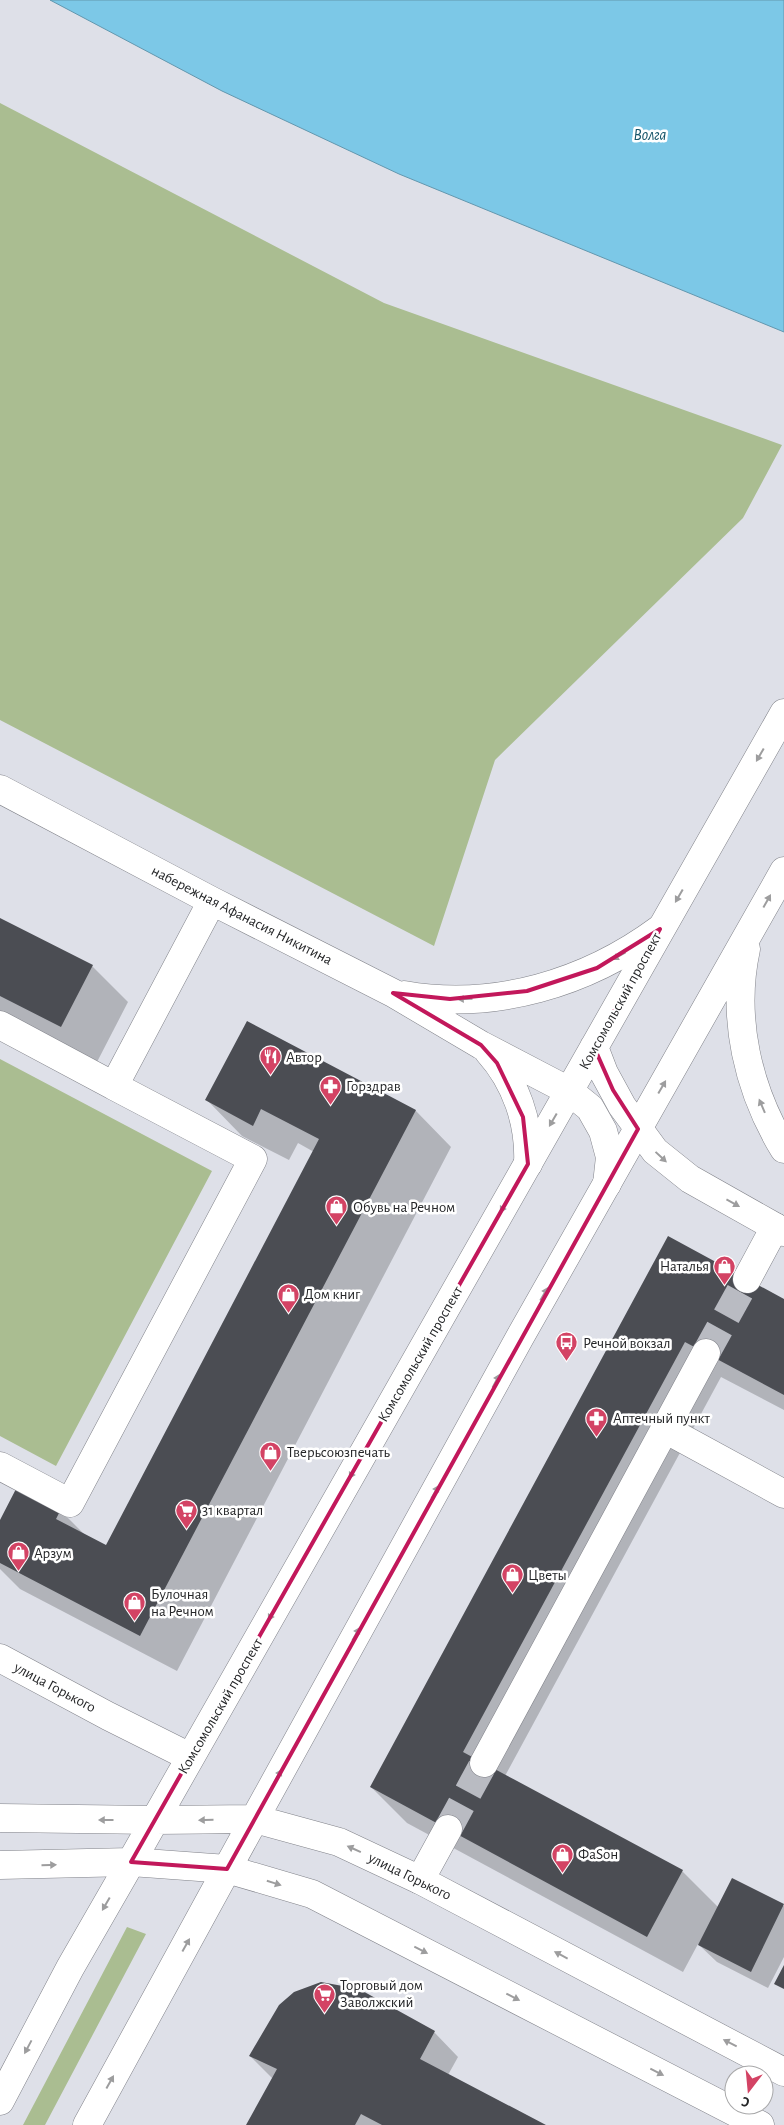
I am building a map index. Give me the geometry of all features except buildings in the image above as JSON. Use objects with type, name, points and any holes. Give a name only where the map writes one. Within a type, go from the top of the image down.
[{"type":"main road","name":"Комсомольский проспект","points":[[0,2101],[70,1968],[784,713]]},
{"type":"main road","name":"набережная Афанасия Никитина","points":[[0,789],[212,901],[393,993],[481,1045],[569,1091],[590,1108],[603,1131],[610,1157],[607,1184]]},
{"type":"main road","points":[[87,2125],[520,1337],[784,871]]},
{"type":"main road","points":[[114,1086],[212,901]]},
{"type":"main road","points":[[393,993],[412,996],[470,999],[508,995],[544,987],[597,968],[629,950],[660,929]]},
{"type":"main road","points":[[750,930],[742,976],[741,999],[744,1045],[755,1090],[774,1133],[784,1149]]},
{"type":"main road","points":[[0,1025],[253,1159],[70,1503],[0,1466]]},
{"type":"main road","points":[[481,1045],[504,1072],[516,1094],[526,1128],[528,1164]]},
{"type":"main road","points":[[594,1047],[613,1090],[638,1129],[655,1151],[682,1174],[780,1229],[746,1279]]},
{"type":"main road","points":[[484,1763],[706,1353]]},
{"type":"main road","points":[[665,1429],[784,1494]]},
{"type":"main road","name":"улица Горького","points":[[0,1658],[108,1716],[190,1757]]},
{"type":"main road","name":"улица Горького","points":[[0,1818],[255,1819],[339,1842],[420,1880],[784,2072]]},
{"type":"main road","points":[[420,1880],[448,1829]]},
{"type":"main road","points":[[0,1865],[131,1862],[227,1869],[312,1894],[760,2125]]},
{"type":"highlighted area","points":[[660,929],[594,1047],[613,1090],[638,1129],[227,1869],[131,1862],[528,1164],[523,1117],[497,1063],[481,1045],[393,993],[450,999],[527,991],[597,968]]},
{"type":"green space","points":[[0,103],[384,303],[782,445],[743,518],[495,760],[434,946],[0,720]]},
{"type":"green space","points":[[0,1059],[212,1171],[56,1466],[0,1436]]},
{"type":"green space","points":[[127,1927],[146,1934],[45,2125],[23,2125]]},
{"type":"water","name":"Волга","points":[[50,0],[784,0],[784,332],[399,174],[222,91]]},
{"type":"tunnel","points":[[706,1353],[747,1279]]},
{"type":"tunnel","points":[[448,1829],[484,1763]]},
{"type":"place","name":"Автор","points":[[270,1076]]},
{"type":"place","name":"Горздрав","points":[[330,1105]]},
{"type":"place","name":"Обувь на Речном","points":[[337,1226]]},
{"type":"place","name":"Наталья","points":[[725,1285]]},
{"type":"place","name":"Дом книг","points":[[288,1313]]},
{"type":"place","name":"Речной вокзал","points":[[567,1362]]},
{"type":"place","name":"Аптечный пункт","points":[[597,1437]]},
{"type":"place","name":"Тверьсоюзпечать","points":[[271,1471]]},
{"type":"place","name":"31 квартал","points":[[186,1529]]},
{"type":"place","name":"Арзум","points":[[18,1572]]},
{"type":"place","name":"Цветы","points":[[512,1594]]},
{"type":"place","name":"Булочная на Речном","points":[[135,1622]]},
{"type":"place","name":"ФаSон","points":[[562,1873]]},
{"type":"place","name":"Торговый дом Заволжский","points":[[324,2013]]}]
